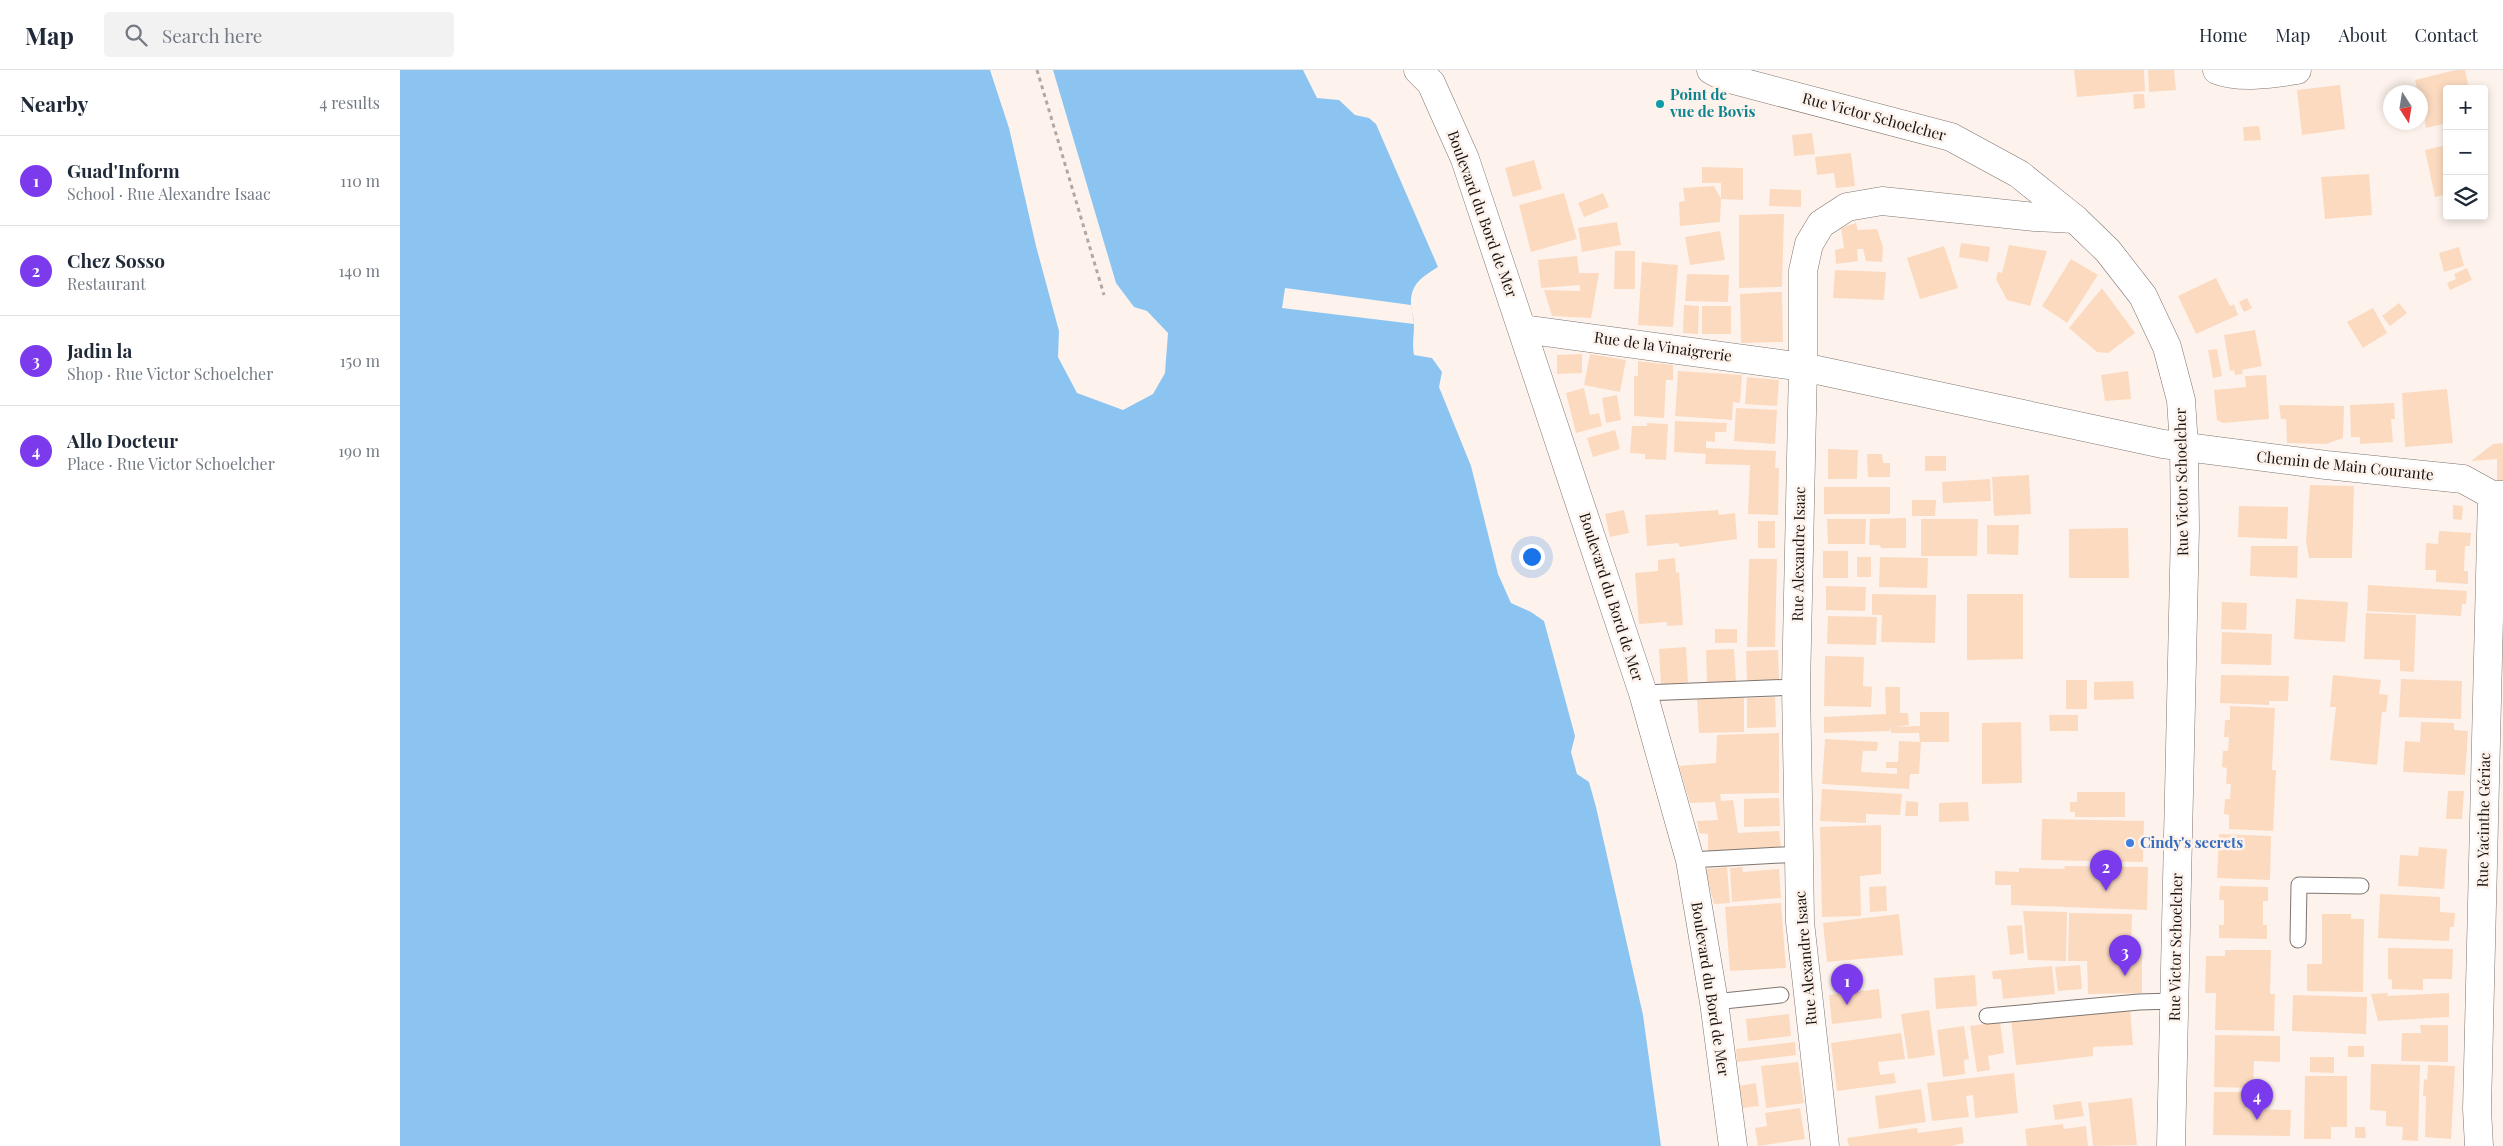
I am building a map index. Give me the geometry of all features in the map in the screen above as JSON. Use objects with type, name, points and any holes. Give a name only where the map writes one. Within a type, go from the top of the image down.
[{"type":"street","name":"Boulevard du Bord de Mer","points":[[1418,70],[1431,83],[1465,160],[1523,329],[1642,693],[1690,860],[1714,1002],[1733,1146]]},
{"type":"street","name":"Rue Victor Schoelcher","points":[[1711,70],[1726,78],[1951,137],[2019,174],[2075,219],[2108,251],[2143,296],[2167,347],[2181,400],[2184,446],[2185,528],[2171,1146]]},
{"type":"street","points":[[2217,70],[2226,74],[2278,73],[2297,70]]},
{"type":"street","name":"Rue Alexandre Isaac","points":[[1825,1146],[1800,922],[1796,687],[1803,367],[1803,272],[1809,244],[1821,224],[1847,207],[1882,201],[2035,217],[2075,219]]},
{"type":"street","name":"Rue de la Vinaigrerie","points":[[1523,329],[1803,367],[2139,439],[2184,446]]},
{"type":"street","name":"Chemin de Main Courante","points":[[2184,446],[2326,464],[2463,478],[2497,495]]},
{"type":"street","name":"Rue Yacinthe Gériac","points":[[2479,1146],[2477,1109],[2497,495]]},
{"type":"lane","points":[[1642,693],[1796,687]]},
{"type":"lane","points":[[1690,860],[1799,854]]},
{"type":"lane","points":[[2298,940],[2299,885],[2361,886]]},
{"type":"lane","points":[[1714,1002],[1781,995]]},
{"type":"lane","points":[[1987,1016],[2139,1002],[2174,1001]]},
{"type":"path","points":[[1037,70],[1104,295]]},
{"type":"water","points":[[400,70],[990,70],[1009,128],[1036,246],[1059,331],[1058,357],[1077,393],[1123,410],[1153,394],[1165,373],[1168,333],[1147,311],[1134,307],[1116,283],[1053,70],[1303,70],[1317,98],[1339,100],[1355,115],[1369,118],[1376,124],[1438,267],[1418,282],[1411,298],[1414,322],[1414,355],[1432,358],[1442,372],[1439,387],[1471,466],[1498,574],[1511,603],[1531,612],[1544,621],[1575,736],[1571,752],[1577,774],[1589,782],[1596,807],[1643,1015],[1661,1146],[400,1146]]},
{"type":"pier","points":[[1285,288],[1411,305],[1414,324],[1282,308]]},
{"type":"building","points":[[2074,70],[2144,70],[2145,91],[2077,97]]},
{"type":"building","points":[[2148,70],[2174,70],[2176,90],[2149,92]]},
{"type":"building","points":[[2456,70],[2465,70],[2468,85],[2443,85],[2443,124],[2428,128],[2428,85],[2416,85],[2415,80]]},
{"type":"building","points":[[2340,85],[2345,129],[2302,135],[2297,90]]},
{"type":"building","points":[[2133,94],[2144,94],[2145,108],[2134,109]]},
{"type":"building","points":[[2259,126],[2261,140],[2244,141],[2243,127]]},
{"type":"building","points":[[1812,133],[1815,154],[1794,156],[1792,135]]},
{"type":"building","points":[[2443,146],[2443,195],[2435,197],[2425,150]]},
{"type":"building","points":[[1851,153],[1855,186],[1836,188],[1834,173],[1817,175],[1815,157]]},
{"type":"building","points":[[1534,160],[1542,189],[1513,197],[1505,168]]},
{"type":"building","points":[[1702,167],[1743,168],[1743,200],[1721,199],[1721,183],[1702,183]]},
{"type":"building","points":[[2369,174],[2372,215],[2325,219],[2321,177]]},
{"type":"building","points":[[1714,186],[1721,199],[1720,222],[1680,226],[1679,202],[1685,201],[1683,188]]},
{"type":"building","points":[[1770,189],[1801,190],[1801,207],[1769,206]]},
{"type":"building","points":[[1564,193],[1577,239],[1531,252],[1519,205]]},
{"type":"building","points":[[1603,193],[1609,207],[1584,217],[1578,203]]},
{"type":"building","points":[[1784,214],[1782,287],[1739,288],[1739,215]]},
{"type":"building","points":[[1617,222],[1621,245],[1582,252],[1578,228]]},
{"type":"building","points":[[1856,223],[1858,230],[1877,229],[1883,247],[1882,262],[1866,261],[1863,249],[1857,249],[1858,261],[1836,264],[1835,250],[1844,248],[1841,228]]},
{"type":"building","points":[[1720,231],[1725,260],[1690,265],[1685,237]]},
{"type":"building","points":[[1961,243],[1990,247],[1988,262],[1959,257]]},
{"type":"building","points":[[2009,245],[2047,251],[2030,306],[2007,300],[1996,279],[1998,272],[2002,273]]},
{"type":"building","points":[[1944,246],[1958,288],[1920,299],[1907,258]]},
{"type":"building","points":[[2459,247],[2464,266],[2444,272],[2439,253]]},
{"type":"building","points":[[1615,251],[1635,251],[1635,289],[1614,289]]},
{"type":"building","points":[[1577,256],[1579,273],[1599,273],[1591,318],[1552,316],[1544,290],[1580,291],[1580,285],[1541,288],[1538,260]]},
{"type":"building","points":[[2071,259],[2098,275],[2067,323],[2042,306]]},
{"type":"building","points":[[1642,262],[1678,265],[1673,327],[1638,325]]},
{"type":"building","points":[[2467,268],[2472,280],[2450,290],[2447,283],[2456,279],[2454,274]]},
{"type":"building","points":[[1835,270],[1886,272],[1884,300],[1833,298]]},
{"type":"building","points":[[1687,274],[1729,275],[1728,302],[1685,301]]},
{"type":"building","points":[[2216,278],[2230,306],[2234,304],[2238,315],[2196,334],[2178,296]]},
{"type":"building","points":[[2102,288],[2135,333],[2108,353],[2097,352],[2069,328]]},
{"type":"building","points":[[1782,292],[1783,342],[1741,343],[1740,294]]},
{"type":"building","points":[[2247,298],[2252,308],[2244,312],[2239,302]]},
{"type":"building","points":[[2399,303],[2407,313],[2390,326],[2382,316]]},
{"type":"building","points":[[1684,305],[1699,306],[1698,334],[1683,333]]},
{"type":"building","points":[[1702,306],[1731,306],[1731,334],[1702,334]]},
{"type":"building","points":[[2373,308],[2387,333],[2363,348],[2347,322]]},
{"type":"building","points":[[2255,330],[2262,366],[2242,370],[2243,374],[2235,375],[2234,370],[2230,371],[2224,335]]},
{"type":"building","points":[[2217,349],[2222,376],[2213,378],[2208,350]]},
{"type":"building","points":[[1582,354],[1582,373],[1557,374],[1557,355]]},
{"type":"building","points":[[1590,354],[1626,360],[1620,392],[1584,385]]},
{"type":"building","points":[[1638,361],[1673,365],[1673,380],[1666,380],[1664,418],[1634,416],[1634,376],[1638,376]]},
{"type":"building","points":[[1678,371],[1742,375],[1740,403],[1733,402],[1732,420],[1675,416]]},
{"type":"building","points":[[2128,371],[2131,399],[2105,401],[2101,375]]},
{"type":"building","points":[[2266,375],[2269,419],[2223,423],[2217,420],[2214,390],[2246,387],[2245,376]]},
{"type":"building","points":[[1747,377],[1779,380],[1777,406],[1745,404]]},
{"type":"building","points":[[1584,388],[1590,415],[1599,413],[1602,426],[1576,433],[1566,393]]},
{"type":"building","points":[[2447,389],[2453,443],[2405,447],[2402,393]]},
{"type":"building","points":[[1617,395],[1621,420],[1606,423],[1602,398]]},
{"type":"building","points":[[2394,403],[2395,419],[2391,419],[2393,442],[2360,444],[2360,437],[2351,437],[2350,405]]},
{"type":"building","points":[[2279,405],[2344,406],[2343,438],[2326,444],[2287,443],[2286,419],[2281,419]]},
{"type":"building","points":[[1736,408],[1777,410],[1775,444],[1734,441]]},
{"type":"building","points":[[1675,421],[1727,423],[1726,432],[1715,432],[1715,442],[1706,441],[1706,448],[1776,451],[1775,468],[1779,468],[1778,515],[1748,514],[1750,465],[1705,464],[1706,454],[1674,452]]},
{"type":"building","points":[[1647,423],[1668,424],[1666,460],[1645,459],[1645,454],[1630,453],[1632,426],[1647,426]]},
{"type":"building","points":[[1615,430],[1620,449],[1593,457],[1587,438]]},
{"type":"building","points":[[2503,443],[2503,481],[2497,481],[2497,459],[2471,461],[2493,444]]},
{"type":"building","points":[[1828,449],[1858,450],[1857,479],[1828,479]]},
{"type":"building","points":[[1867,454],[1882,454],[1883,463],[1890,463],[1890,477],[1868,477]]},
{"type":"building","points":[[1925,456],[1946,456],[1946,471],[1925,471]]},
{"type":"building","points":[[2029,475],[2031,514],[1994,516],[1992,477]]},
{"type":"building","points":[[1990,479],[1991,501],[1943,503],[1942,482]]},
{"type":"building","points":[[2310,485],[2354,486],[2352,558],[2309,558],[2306,541]]},
{"type":"building","points":[[1824,487],[1890,487],[1890,514],[1824,514]]},
{"type":"building","points":[[1912,500],[1936,500],[1935,516],[1912,516]]},
{"type":"building","points":[[2453,505],[2463,506],[2462,520],[2453,519]]},
{"type":"building","points":[[2239,506],[2288,507],[2287,539],[2238,537]]},
{"type":"building","points":[[1624,510],[1629,533],[1610,537],[1605,514]]},
{"type":"building","points":[[1718,510],[1719,515],[1735,513],[1737,539],[1680,547],[1678,543],[1647,546],[1645,515]]},
{"type":"building","points":[[1906,518],[1906,548],[1881,548],[1880,545],[1869,545],[1870,519]]},
{"type":"building","points":[[1827,519],[1866,519],[1865,544],[1828,544]]},
{"type":"building","points":[[1921,519],[1978,519],[1977,556],[1921,556]]},
{"type":"building","points":[[1758,521],[1775,521],[1775,548],[1758,548]]},
{"type":"building","points":[[1987,525],[2019,525],[2018,555],[1987,554]]},
{"type":"building","points":[[2128,528],[2129,578],[2069,578],[2069,529]]},
{"type":"building","points":[[2439,531],[2471,533],[2470,546],[2465,546],[2464,571],[2468,571],[2468,584],[2436,582],[2436,570],[2425,570],[2426,543],[2438,544]]},
{"type":"building","points":[[2251,546],[2298,546],[2297,578],[2250,576]]},
{"type":"building","points":[[1823,551],[1848,551],[1848,578],[1823,578]]},
{"type":"building","points":[[1857,557],[1871,557],[1871,577],[1857,577]]},
{"type":"building","points":[[1880,557],[1928,558],[1927,588],[1879,587]]},
{"type":"building","points":[[1675,558],[1676,573],[1679,572],[1683,625],[1667,626],[1667,622],[1639,624],[1635,573],[1658,571],[1658,560]]},
{"type":"building","points":[[1749,559],[1777,559],[1775,647],[1747,647]]},
{"type":"building","points":[[2368,585],[2467,591],[2466,604],[2462,604],[2461,616],[2367,611]]},
{"type":"building","points":[[1826,586],[1866,587],[1865,611],[1826,610]]},
{"type":"building","points":[[1872,594],[1936,595],[1935,643],[1881,642],[1882,615],[1872,615]]},
{"type":"building","points":[[1967,594],[2023,594],[2023,659],[1967,660]]},
{"type":"building","points":[[2296,599],[2348,602],[2345,642],[2294,639]]},
{"type":"building","points":[[2222,602],[2247,603],[2246,630],[2221,629]]},
{"type":"building","points":[[2366,613],[2416,615],[2414,672],[2400,671],[2400,660],[2364,659]]},
{"type":"building","points":[[1828,616],[1877,617],[1876,645],[1827,644]]},
{"type":"building","points":[[1715,629],[1737,629],[1737,643],[1715,643]]},
{"type":"building","points":[[2222,632],[2272,634],[2271,665],[2221,664]]},
{"type":"building","points":[[1686,647],[1688,683],[1661,685],[1659,649]]},
{"type":"building","points":[[1734,649],[1736,682],[1707,683],[1706,650]]},
{"type":"building","points":[[1778,650],[1779,681],[1747,682],[1746,651]]},
{"type":"building","points":[[1825,656],[1864,657],[1863,686],[1872,687],[1871,707],[1824,706]]},
{"type":"building","points":[[2221,675],[2289,676],[2288,701],[2269,701],[2269,705],[2220,703]]},
{"type":"building","points":[[2333,675],[2381,680],[2379,694],[2388,695],[2386,712],[2382,712],[2377,765],[2330,760],[2336,707],[2330,707]]},
{"type":"building","points":[[2401,679],[2462,681],[2461,719],[2399,717]]},
{"type":"building","points":[[2066,680],[2087,680],[2087,709],[2066,709]]},
{"type":"building","points":[[2133,681],[2134,699],[2094,700],[2094,682]]},
{"type":"building","points":[[1885,687],[1900,687],[1900,713],[1908,713],[1909,725],[1894,727],[1920,726],[1920,712],[1949,712],[1949,742],[1920,742],[1919,733],[1891,733],[1891,727],[1890,731],[1824,733],[1824,717],[1886,714]]},
{"type":"building","points":[[1744,697],[1744,732],[1699,733],[1697,698]]},
{"type":"building","points":[[1775,697],[1776,727],[1747,728],[1747,698]]},
{"type":"building","points":[[2230,706],[2275,708],[2272,770],[2276,770],[2273,831],[2229,829],[2229,815],[2224,814],[2225,799],[2230,799],[2231,784],[2226,784],[2227,768],[2222,767],[2223,751],[2228,751],[2229,737],[2224,737],[2225,720],[2230,720]]},
{"type":"building","points":[[2049,715],[2078,715],[2078,731],[2050,731]]},
{"type":"building","points":[[2021,722],[2022,783],[1982,784],[1982,723]]},
{"type":"building","points":[[2421,722],[2454,723],[2454,730],[2468,731],[2465,775],[2403,772],[2405,741],[2420,742]]},
{"type":"building","points":[[1779,733],[1779,793],[1720,794],[1721,801],[1733,800],[1738,833],[1779,831],[1781,848],[1708,853],[1708,834],[1699,833],[1697,821],[1718,820],[1715,802],[1690,803],[1679,766],[1716,763],[1717,735]]},
{"type":"building","points":[[1825,739],[1878,742],[1877,751],[1863,751],[1861,772],[1897,774],[1897,768],[1886,768],[1886,762],[1898,762],[1899,741],[1921,742],[1919,774],[1910,774],[1909,789],[1822,784]]},
{"type":"building","points":[[1822,789],[1902,794],[1900,815],[1866,814],[1866,823],[1820,821]]},
{"type":"building","points":[[2448,791],[2464,791],[2462,819],[2446,819]]},
{"type":"building","points":[[2077,792],[2125,792],[2125,817],[2075,817],[2075,812],[2070,812],[2070,802],[2077,802]]},
{"type":"building","points":[[1779,798],[1780,826],[1744,827],[1744,799]]},
{"type":"building","points":[[1906,801],[1918,802],[1918,816],[1905,816]]},
{"type":"building","points":[[1968,802],[1969,821],[1939,822],[1939,803]]},
{"type":"building","points":[[2042,819],[2144,821],[2143,862],[2041,860]]},
{"type":"building","points":[[1881,825],[1881,874],[1860,876],[1861,916],[1822,917],[1820,827]]},
{"type":"building","points":[[2219,834],[2271,836],[2270,880],[2217,878]]},
{"type":"building","points":[[2419,847],[2447,849],[2444,889],[2398,886],[2400,855],[2418,856]]},
{"type":"building","points":[[2065,866],[2148,867],[2147,910],[2011,905],[2011,885],[1995,885],[1995,871],[2019,872],[2019,868],[2064,869]]},
{"type":"building","points":[[1727,867],[1730,903],[1714,904],[1705,869]]},
{"type":"building","points":[[1742,867],[1743,872],[1779,869],[1781,898],[1732,902],[1730,868]]},
{"type":"building","points":[[1886,886],[1887,911],[1870,912],[1869,887]]},
{"type":"building","points":[[2220,886],[2268,887],[2268,901],[2263,901],[2263,925],[2267,925],[2267,939],[2219,938],[2219,925],[2224,925],[2224,900],[2219,900]]},
{"type":"building","points":[[2380,894],[2440,897],[2440,912],[2455,913],[2454,927],[2450,927],[2449,941],[2378,938]]},
{"type":"building","points":[[1781,903],[1786,968],[1730,971],[1725,907]]},
{"type":"building","points":[[2023,911],[2067,912],[2066,961],[2028,960]]},
{"type":"building","points":[[2069,913],[2132,914],[2131,949],[2142,949],[2142,993],[2088,994],[2087,961],[2068,961]]},
{"type":"building","points":[[1899,914],[1903,955],[1827,962],[1823,923]]},
{"type":"building","points":[[2322,914],[2351,914],[2351,919],[2364,919],[2363,992],[2307,991],[2307,964],[2322,964]]},
{"type":"building","points":[[2022,925],[2024,953],[2010,955],[2007,926]]},
{"type":"building","points":[[2388,948],[2453,949],[2452,979],[2423,979],[2423,990],[2392,989],[2392,980],[2388,979]]},
{"type":"building","points":[[2225,950],[2271,950],[2270,994],[2275,994],[2274,1031],[2215,1030],[2216,993],[2205,993],[2206,956],[2225,956]]},
{"type":"building","points":[[2080,965],[2082,989],[2058,991],[2055,967]]},
{"type":"building","points":[[2052,966],[2055,994],[2003,999],[2001,979],[1993,979],[1992,971]]},
{"type":"building","points":[[1975,975],[1977,1006],[1936,1009],[1934,978]]},
{"type":"building","points":[[1879,989],[1882,1018],[1832,1024],[1829,995]]},
{"type":"building","points":[[2388,993],[2387,996],[2449,993],[2449,1017],[2378,1021],[2371,994]]},
{"type":"building","points":[[2293,995],[2367,997],[2366,1034],[2292,1031]]},
{"type":"building","points":[[2130,1009],[2133,1045],[2093,1047],[2093,1056],[2016,1065],[2011,1019]]},
{"type":"building","points":[[1929,1010],[1935,1055],[1908,1059],[1901,1014]]},
{"type":"building","points":[[1789,1014],[1791,1036],[1748,1041],[1746,1019]]},
{"type":"building","points":[[2000,1022],[2004,1053],[1988,1056],[1990,1070],[1977,1072],[1970,1026]]},
{"type":"building","points":[[2420,1025],[2448,1025],[2448,1062],[2401,1061],[2402,1033],[2421,1033]]},
{"type":"building","points":[[1964,1026],[1969,1059],[1964,1060],[1965,1074],[1943,1077],[1937,1030]]},
{"type":"building","points":[[1901,1033],[1905,1059],[1878,1062],[1880,1075],[1894,1073],[1896,1083],[1837,1091],[1831,1043]]},
{"type":"building","points":[[2215,1035],[2280,1036],[2280,1062],[2254,1061],[2253,1088],[2214,1087]]},
{"type":"building","points":[[1795,1042],[1796,1055],[1737,1062],[1736,1049]]},
{"type":"building","points":[[2348,1046],[2364,1046],[2364,1057],[2348,1057]]},
{"type":"building","points":[[2310,1057],[2334,1057],[2334,1073],[2310,1072]]},
{"type":"building","points":[[1798,1062],[1804,1103],[1766,1108],[1761,1066]]},
{"type":"building","points":[[2371,1064],[2420,1065],[2418,1141],[2402,1140],[2403,1127],[2386,1126],[2386,1111],[2370,1110]]},
{"type":"building","points":[[2428,1065],[2455,1066],[2451,1139],[2425,1137],[2426,1096],[2423,1096],[2424,1079],[2427,1080]]},
{"type":"building","points":[[2014,1073],[2018,1113],[1975,1118],[1973,1095],[1966,1096],[1969,1117],[1932,1121],[1927,1083]]},
{"type":"building","points":[[2305,1076],[2347,1076],[2347,1127],[2331,1127],[2331,1139],[2304,1139]]},
{"type":"building","points":[[1756,1083],[1759,1106],[1743,1108],[1739,1086]]},
{"type":"building","points":[[1921,1089],[1926,1122],[1879,1129],[1875,1096]]},
{"type":"building","points":[[2214,1092],[2247,1092],[2246,1109],[2291,1110],[2290,1136],[2213,1135]]},
{"type":"building","points":[[2132,1098],[2137,1145],[2093,1146],[2088,1103]]},
{"type":"building","points":[[2081,1101],[2084,1116],[2055,1120],[2053,1105]]},
{"type":"building","points":[[1800,1108],[1805,1139],[1758,1146],[1755,1128],[1767,1126],[1765,1113]]},
{"type":"building","points":[[2063,1124],[2064,1129],[2086,1126],[2088,1146],[2027,1146],[2025,1129]]},
{"type":"building","points":[[1962,1127],[1964,1143],[1952,1146],[1849,1146],[1847,1138],[1917,1128],[1918,1133]]},
{"type":"building","points":[[2355,1127],[2365,1127],[2366,1138],[2355,1138]]},
{"type":"place","name":"Point de vue de Bovis","points":[[1660,104]]},
{"type":"place","name":"Cindy's secrets","points":[[2130,843]]},
{"type":"place","name":"Chez Sosso","points":[[2106,891]]},
{"type":"place","name":"Jadin la","points":[[2125,976]]},
{"type":"place","name":"Guad'Inform","points":[[1847,1005]]},
{"type":"place","name":"Allo Docteur","points":[[2257,1120]]}]
